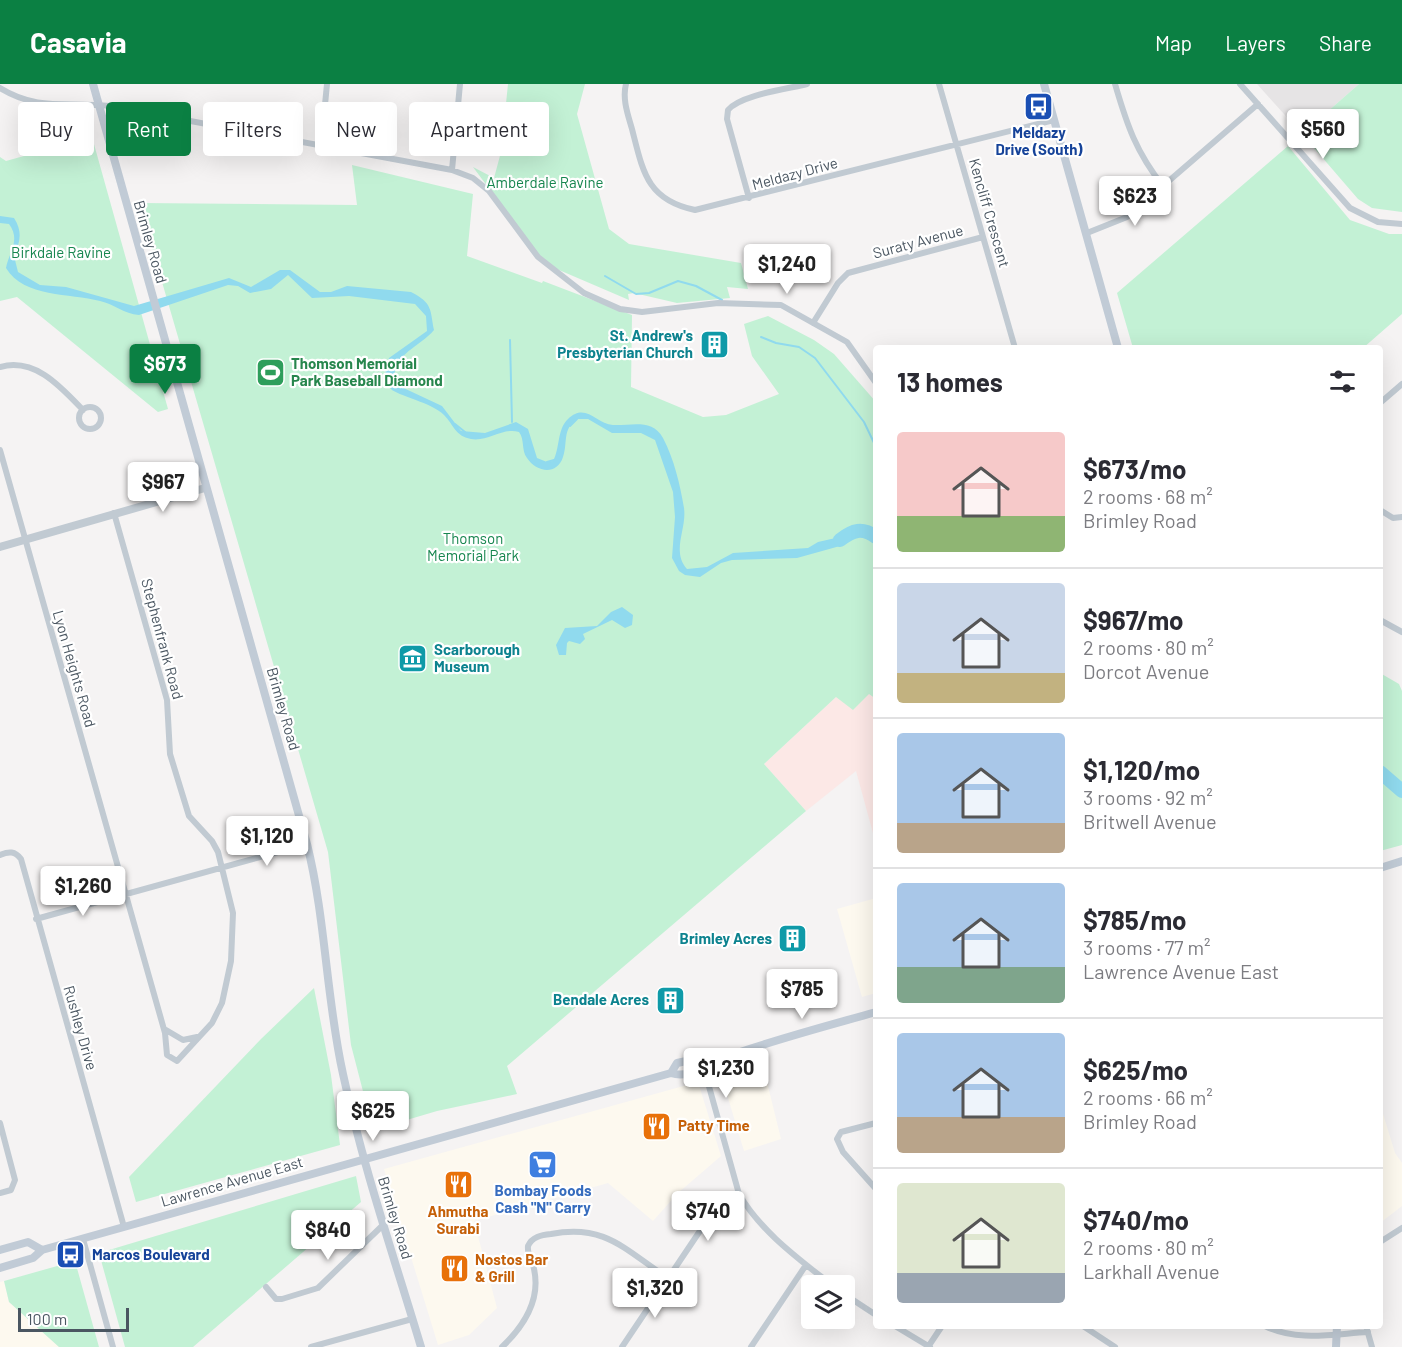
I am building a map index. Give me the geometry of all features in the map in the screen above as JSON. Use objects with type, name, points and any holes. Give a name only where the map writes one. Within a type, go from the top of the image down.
[{"type":"main road","name":"Brimley Road","points":[[93,84],[307,844],[323,931],[335,1034],[364,1158],[421,1347]]},
{"type":"main road","points":[[1044,84],[1117,345]]},
{"type":"main road","points":[[1383,867],[1402,861]]},
{"type":"main road","name":"Lawrence Avenue East","points":[[0,1268],[33,1258],[42,1250],[671,1072],[677,1063],[691,1060],[703,1064],[873,1013]]},
{"type":"main road","name":"Lawrence Avenue East","points":[[0,1250],[28,1242],[42,1250]]},
{"type":"main road","points":[[1336,1331],[1336,1347]]},
{"type":"street","points":[[325,102],[327,84]]},
{"type":"street","points":[[452,170],[460,84]]},
{"type":"street","name":"Meldazy Drive","points":[[626,84],[625,99],[648,181],[664,199],[676,206],[695,210],[1054,120]]},
{"type":"street","points":[[749,198],[727,119],[728,110],[734,104],[745,100],[807,84]]},
{"type":"street","name":"Kencliff Crescent","points":[[939,84],[1014,345]]},
{"type":"street","points":[[1115,84],[1132,140],[1143,160],[1163,186]]},
{"type":"street","points":[[1240,84],[1350,208],[1378,222],[1402,224]]},
{"type":"street","points":[[0,88],[17,98],[41,105],[98,105],[315,145]]},
{"type":"street","points":[[1087,233],[1119,223],[1258,104]]},
{"type":"street","points":[[376,156],[452,170],[473,178],[489,191],[538,257],[561,278],[593,297],[620,309],[642,312],[718,303],[772,304],[798,313],[847,342],[873,379]]},
{"type":"street","name":"Suraty Avenue","points":[[813,322],[838,283],[848,273],[983,237]]},
{"type":"street","points":[[0,367],[16,365],[34,369],[54,381],[83,410]]},
{"type":"street","points":[[1383,400],[1402,384]]},
{"type":"street","name":"Lyon Heights Road","points":[[0,450],[164,1028],[167,1055],[174,1060],[181,1059],[198,1037]]},
{"type":"street","points":[[0,547],[205,488]]},
{"type":"street","points":[[1383,512],[1393,518],[1402,517]]},
{"type":"street","name":"Stephenfrank Road","points":[[114,513],[167,700],[168,746],[185,803],[193,821],[212,841],[222,867],[233,913],[231,960],[218,1014],[198,1037]]},
{"type":"street","points":[[1383,622],[1402,632]]},
{"type":"street","points":[[36,919],[307,844]]},
{"type":"street","name":"Rushley Drive","points":[[0,855],[11,852],[21,859],[124,1227]]},
{"type":"street","points":[[164,1028],[170,1034],[183,1040],[198,1037]]},
{"type":"street","points":[[703,1064],[739,1194],[759,1223],[820,1275]]},
{"type":"street","points":[[0,1123],[15,1180],[11,1190],[0,1193]]},
{"type":"street","points":[[873,1124],[841,1132],[837,1139],[843,1152],[873,1186]]},
{"type":"street","points":[[622,1347],[714,1210],[721,1203],[739,1194]]},
{"type":"street","points":[[266,1287],[276,1299],[318,1288],[383,1225]]},
{"type":"street","points":[[1383,1240],[1402,1228]]},
{"type":"street","points":[[502,1347],[521,1326],[532,1306],[536,1291],[528,1246],[536,1238],[582,1230],[602,1235],[668,1278]]},
{"type":"street","points":[[83,1239],[113,1347]]},
{"type":"street","points":[[751,1347],[806,1264]]},
{"type":"street","points":[[855,1301],[873,1313]]},
{"type":"street","points":[[311,1347],[412,1319]]},
{"type":"street","points":[[900,1329],[929,1347],[940,1329]]},
{"type":"street","points":[[1088,1329],[1115,1347]]},
{"type":"street","points":[[1271,1329],[1282,1335],[1367,1329],[1372,1347]]},
{"type":"shaded area","points":[[1257,84],[1359,84],[1302,134]]},
{"type":"shaded area","points":[[870,694],[873,696],[873,833],[856,771],[806,811],[764,764],[836,697]]},
{"type":"shaded area","points":[[873,899],[873,994],[862,997],[837,909]]},
{"type":"shaded area","points":[[722,1078],[766,1078],[781,1139],[744,1151]]},
{"type":"shaded area","points":[[698,1082],[721,1156],[678,1193],[653,1221],[608,1183],[474,1221],[497,1308],[469,1335],[438,1345],[384,1169]]},
{"type":"shaded area","points":[[1383,1114],[1395,1153],[1402,1163],[1402,1206],[1383,1221]]},
{"type":"shaded area","points":[[4,1281],[9,1302],[59,1347],[0,1347],[0,1282]]},
{"type":"green space","name":"Amberdale Ravine","points":[[508,84],[585,84],[577,114],[609,229],[629,244],[741,263],[748,289],[727,287],[730,298],[677,303],[634,293],[628,294],[629,300],[545,264],[473,167],[494,178],[500,156],[549,156],[549,102],[506,102]]},
{"type":"green space","points":[[1359,84],[1402,84],[1402,212],[1372,208],[1358,199],[1302,134]]},
{"type":"green space","name":"Birkdale Ravine","points":[[94,144],[168,409],[158,412],[17,297],[0,301],[0,157],[6,161],[24,156],[94,156]]},
{"type":"green space","points":[[1288,146],[1350,220],[1389,234],[1402,234],[1402,314],[1366,345],[1132,345],[1117,293]]},
{"type":"green space","name":"Thomson Memorial Park","points":[[352,165],[473,194],[467,256],[542,283],[543,281],[632,315],[631,387],[703,417],[726,415],[779,394],[752,356],[744,324],[768,316],[814,340],[834,354],[873,399],[873,697],[869,694],[853,710],[836,697],[764,764],[806,811],[507,1066],[517,1094],[437,1111],[373,1130],[351,1045],[328,852],[139,203],[357,205]]},
{"type":"green space","points":[[1383,675],[1399,684],[1402,691],[1402,845],[1383,850]]},
{"type":"green space","points":[[314,988],[331,1075],[340,1145],[136,1202],[129,1177],[261,1039]]},
{"type":"green space","points":[[356,1176],[361,1202],[193,1347],[125,1347],[99,1253]]},
{"type":"green space","points":[[75,1261],[99,1347],[59,1347],[9,1302],[4,1281]]},
{"type":"water","points":[[0,216],[14,218],[19,228],[19,242],[14,256],[18,272],[40,285],[66,287],[134,306],[229,278],[251,287],[280,270],[290,270],[320,292],[331,292],[347,286],[411,292],[427,304],[434,330],[401,359],[395,374],[395,384],[442,406],[461,431],[485,433],[516,422],[528,429],[537,458],[547,462],[553,461],[564,423],[574,414],[586,413],[607,424],[641,424],[653,428],[663,438],[681,490],[684,516],[680,555],[687,569],[707,567],[733,553],[808,548],[818,542],[840,537],[840,546],[797,558],[732,560],[721,563],[700,577],[685,575],[679,571],[672,558],[675,517],[673,492],[655,440],[641,433],[612,433],[588,419],[577,419],[567,432],[560,463],[551,469],[541,469],[527,458],[519,432],[507,431],[483,438],[466,438],[458,433],[439,411],[400,394],[388,386],[386,366],[389,358],[427,331],[426,316],[415,304],[349,296],[312,298],[288,275],[271,289],[250,293],[238,286],[228,285],[139,315],[134,314],[100,301],[36,290],[14,278],[6,268],[14,235],[9,224],[0,223]]},
{"type":"water","points":[[622,607],[633,615],[632,625],[625,628],[612,620],[583,634],[585,639],[580,644],[569,641],[566,655],[559,655],[556,645],[565,628],[597,626],[611,612]]},
{"type":"waterway","points":[[14,262],[15,254]]},
{"type":"waterway","points":[[605,276],[636,294],[649,293],[678,281],[696,286],[722,300]]},
{"type":"waterway","points":[[761,337],[776,343],[799,347],[815,358],[864,422],[873,441]]},
{"type":"waterway","points":[[510,340],[512,422]]},
{"type":"waterway","points":[[570,426],[577,419]]},
{"type":"waterway","points":[[455,424],[465,432]]},
{"type":"waterway","points":[[547,462],[554,460]]},
{"type":"waterway","points":[[840,540],[858,531],[873,536]]},
{"type":"waterway","points":[[1383,775],[1402,791]]},
{"type":"place","name":"Meldazy Drive (South)","points":[[1039,106]]},
{"type":"place","name":"St. Andrew's Presbyterian Church","points":[[714,345]]},
{"type":"place","name":"Thomson Memorial Park Baseball Diamond","points":[[270,373]]},
{"type":"place","name":"Scarborough Museum","points":[[413,659]]},
{"type":"place","name":"Brimley Acres","points":[[793,939]]},
{"type":"place","name":"Bendale Acres","points":[[670,1000]]},
{"type":"place","name":"Patty Time","points":[[657,1126]]},
{"type":"place","name":"Bombay Foods Cash \"N\" Carry","points":[[543,1164]]},
{"type":"place","name":"Ahmutha Surabi","points":[[458,1185]]},
{"type":"place","name":"Marcos Boulevard","points":[[71,1255]]},
{"type":"place","name":"Nostos Bar & Grill","points":[[454,1269]]}]
